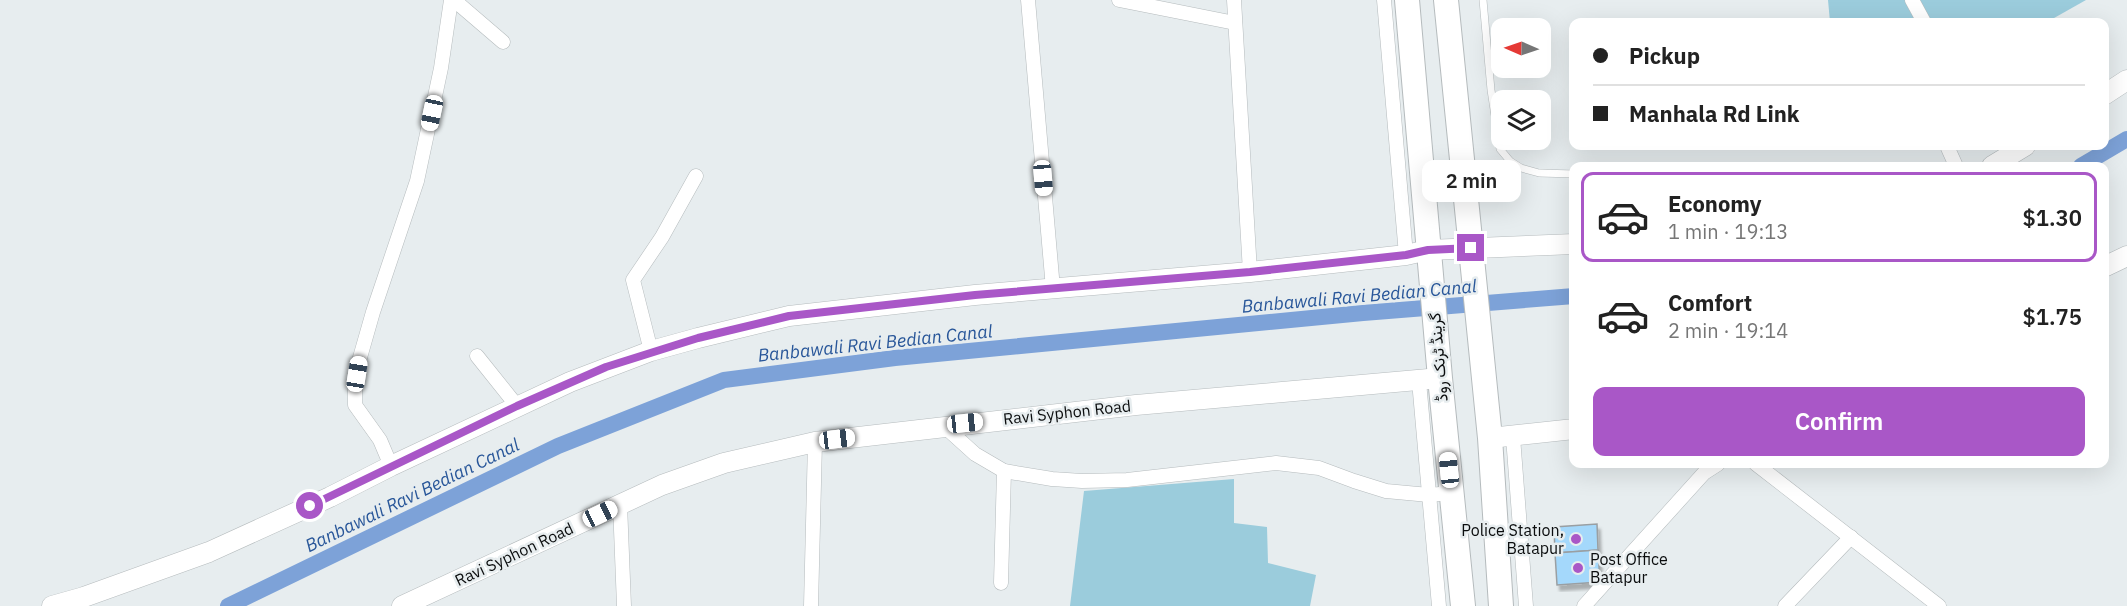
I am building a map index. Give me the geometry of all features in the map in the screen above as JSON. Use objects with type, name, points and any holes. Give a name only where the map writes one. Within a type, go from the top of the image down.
[{"type":"highway","name":"گرینڈ ٹرنک روڈ","points":[[1407,0],[1421,255],[1433,376],[1440,494],[1461,581],[1463,606]]},
{"type":"highway","points":[[1446,0],[1481,362],[1501,437],[1498,576],[1501,606]]},
{"type":"highway","points":[[1461,581],[1498,576]]},
{"type":"street","points":[[452,0],[503,42]]},
{"type":"street","points":[[391,466],[380,440],[355,405],[355,387],[359,361],[373,312],[417,181],[441,68],[452,0]]},
{"type":"street","points":[[1028,0],[1053,289]]},
{"type":"street","points":[[1119,0],[1235,23]]},
{"type":"street","points":[[1234,0],[1250,272]]},
{"type":"street","points":[[1384,0],[1421,255]]},
{"type":"street","points":[[1912,0],[1922,18]]},
{"type":"street","points":[[2109,92],[2127,80]]},
{"type":"street","points":[[1999,162],[2018,150]]},
{"type":"street","points":[[651,351],[633,280],[662,237],[696,176]]},
{"type":"street","points":[[52,606],[84,597],[209,552],[579,378],[651,351],[789,316],[975,295],[1421,255],[1472,256],[1569,245]]},
{"type":"street","points":[[2109,265],[2127,256]]},
{"type":"street","points":[[477,356],[517,406]]},
{"type":"street","name":"Ravi Syphon Road","points":[[402,606],[662,485],[724,463],[815,442],[1136,405],[1433,376]]},
{"type":"street","points":[[944,426],[975,454],[1004,471],[1082,481],[1127,480],[1276,463],[1318,468],[1386,491],[1440,494],[1439,606]]},
{"type":"street","points":[[1526,606],[1501,437],[1569,430]]},
{"type":"street","points":[[812,606],[815,442]]},
{"type":"street","points":[[1584,606],[1704,473],[1712,468]]},
{"type":"street","points":[[1761,468],[1939,606]]},
{"type":"street","points":[[1000,583],[1004,471]]},
{"type":"street","points":[[620,504],[624,606]]},
{"type":"street","points":[[1785,606],[1851,537]]},
{"type":"lane","points":[[1483,0],[1491,90],[1500,149],[1509,161],[1521,168],[1539,173],[1569,174]]},
{"type":"shaded area","points":[[1828,0],[2086,0],[2054,18],[1830,18]]},
{"type":"shaded area","points":[[1234,479],[1234,523],[1267,527],[1268,563],[1316,575],[1310,606],[1070,606],[1084,491]]},
{"type":"building","name":"Police Station, Batapur","points":[[1597,524],[1598,550],[1555,553],[1554,527]]},
{"type":"building","name":"Post Office Batapur","points":[[1598,550],[1600,582],[1557,585],[1555,553]]},
{"type":"waterway","name":"Banbawali Ravi Bedian Canal","points":[[2109,150],[2127,139]]},
{"type":"waterway","name":"Banbawali Ravi Bedian Canal","points":[[2088,162],[2108,150]]},
{"type":"waterway","name":"Banbawali Ravi Bedian Canal","points":[[228,606],[558,446],[724,380],[895,358],[1363,313],[1569,296]]},
{"type":"place","name":"Police Station, Batapur","points":[[1576,539]]},
{"type":"place","name":"Post Office Batapur","points":[[1578,568]]},
{"type":"route","points":[[310,506],[517,406],[606,367],[651,351],[789,316],[975,295],[1250,272],[1406,255],[1428,250],[1471,248]]}]
